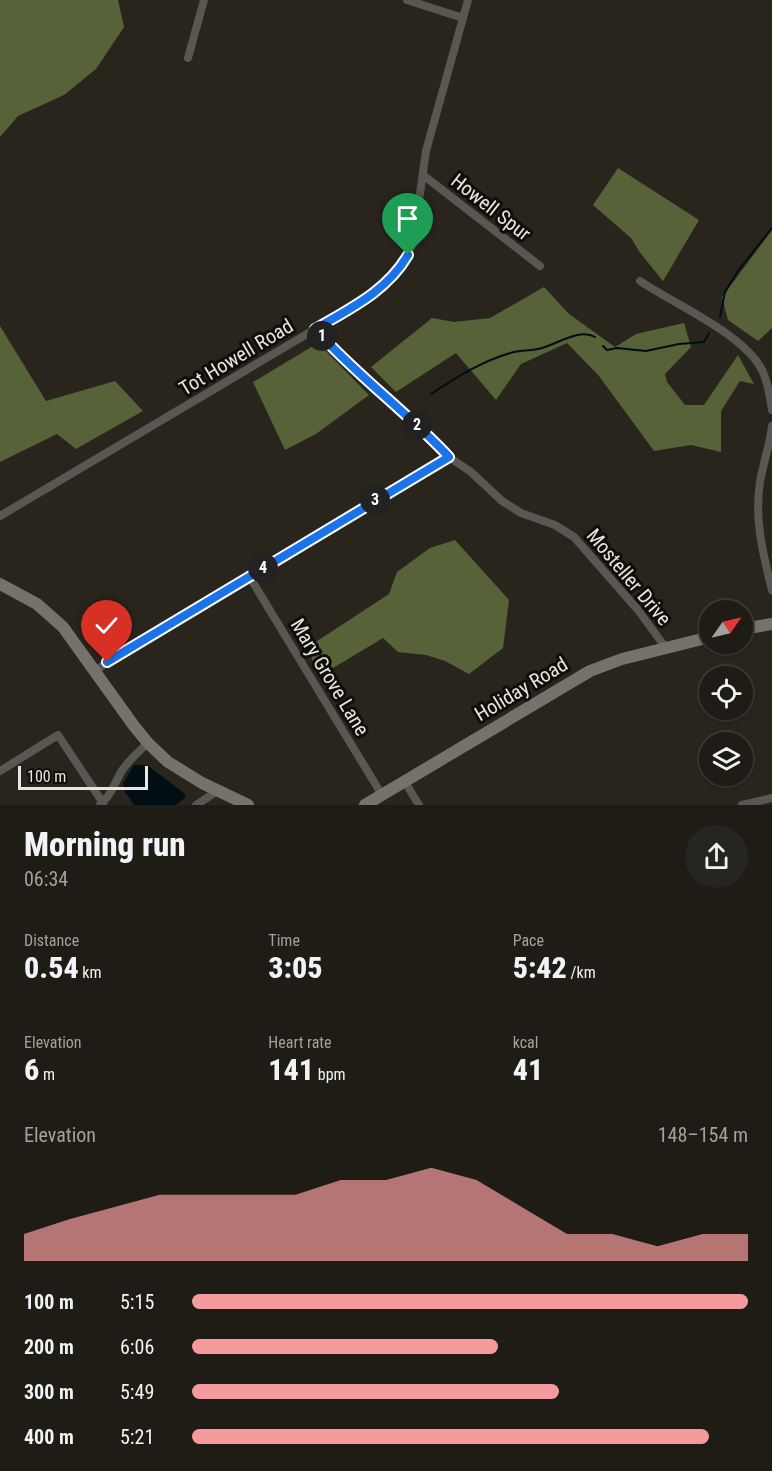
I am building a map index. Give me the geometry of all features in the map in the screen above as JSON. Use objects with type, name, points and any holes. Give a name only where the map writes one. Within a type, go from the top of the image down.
[{"type":"street","points":[[188,58],[204,0]]},
{"type":"street","points":[[407,0],[463,18]]},
{"type":"street","name":"Tot Howell Road","points":[[0,516],[379,290],[401,266],[408,255],[414,235],[426,151],[468,0]]},
{"type":"street","name":"Howell Spur","points":[[423,175],[540,266]]},
{"type":"street","points":[[640,280],[717,327],[745,348],[762,370],[772,410]]},
{"type":"street","name":"Mosteller Drive","points":[[315,329],[449,457],[471,472],[512,508],[555,525],[574,537],[639,610],[666,648]]},
{"type":"street","points":[[772,426],[760,481],[758,511],[759,534],[772,590]]},
{"type":"street","points":[[96,671],[107,662],[449,457]]},
{"type":"street","name":"Mary Grove Lane","points":[[249,576],[382,795]]},
{"type":"street","points":[[0,584],[32,601],[63,627],[148,743],[180,771],[248,805]]},
{"type":"street","points":[[753,627],[772,624]]},
{"type":"street","name":"Holiday Road","points":[[365,805],[590,671],[622,659],[699,640]]},
{"type":"street","points":[[0,771],[58,735],[101,804],[114,789],[132,758],[148,743]]},
{"type":"street","points":[[405,782],[419,805]]},
{"type":"street","points":[[196,805],[219,790]]},
{"type":"street","points":[[742,805],[772,798]]},
{"type":"green space","points":[[0,0],[118,0],[124,27],[96,69],[64,95],[18,116],[0,137]]},
{"type":"green space","points":[[618,168],[699,220],[663,281],[631,238],[593,205]]},
{"type":"green space","points":[[772,230],[772,328],[758,341],[728,320],[722,297]]},
{"type":"green space","points":[[544,287],[569,314],[615,347],[636,334],[684,323],[691,347],[665,374],[667,382],[685,405],[704,405],[738,355],[754,384],[740,381],[721,411],[721,452],[691,445],[654,451],[599,376],[567,343],[521,364],[496,400],[456,353],[396,392],[371,367],[432,318],[454,322],[490,318]]},
{"type":"green space","points":[[0,326],[46,401],[115,381],[143,411],[76,449],[57,434],[0,462]]},
{"type":"green space","points":[[318,343],[369,395],[316,434],[285,450],[253,382]]},
{"type":"green space","points":[[455,540],[509,600],[503,648],[469,674],[445,661],[426,655],[398,652],[383,638],[318,677],[308,647],[389,594],[397,572],[430,548]]},
{"type":"shaded area","points":[[134,765],[147,765],[184,793],[186,797],[176,805],[134,805],[125,792],[123,783]]},
{"type":"waterway","points":[[720,317],[725,292],[738,271],[772,228]]},
{"type":"waterway","points":[[603,346],[607,350],[617,348],[646,351],[679,344],[704,342],[709,333]]},
{"type":"waterway","points":[[431,394],[471,370],[503,355],[539,349],[576,335],[595,337]]},
{"type":"route","points":[[107,662],[449,457],[315,329],[387,284],[408,255]]}]
